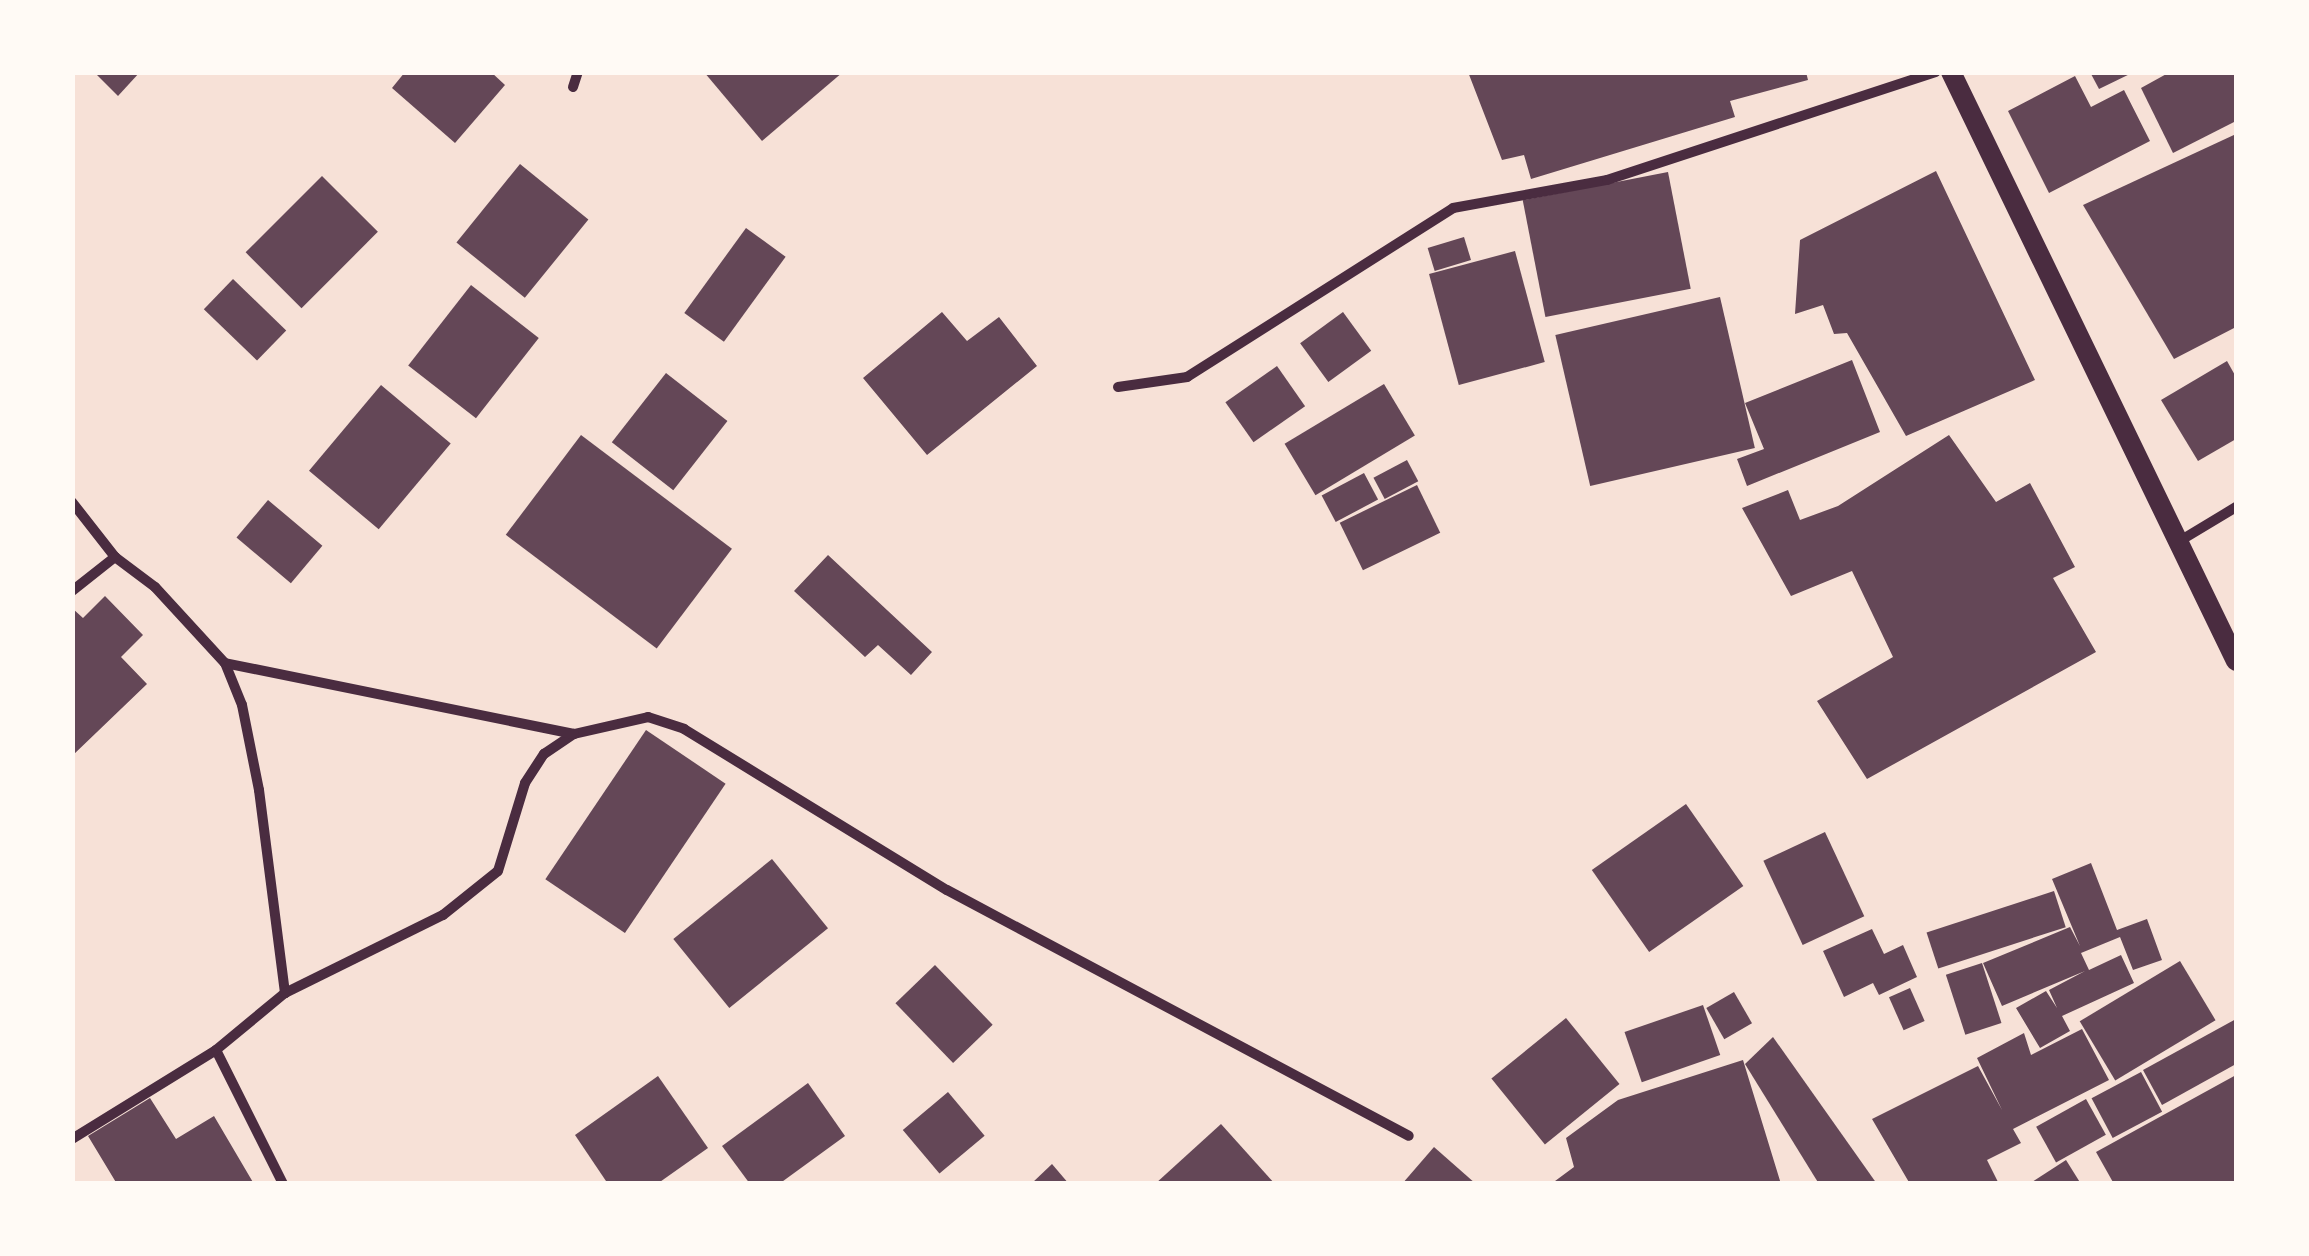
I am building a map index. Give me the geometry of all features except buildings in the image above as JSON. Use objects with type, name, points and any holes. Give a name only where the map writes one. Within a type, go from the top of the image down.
[{"type":"main road","points":[[1951,72],[2236,661]]},
{"type":"street","points":[[573,87],[578,72]]},
{"type":"street","points":[[1118,387],[1187,378],[1453,208],[1607,180],[1936,72]]},
{"type":"street","points":[[72,502],[115,557],[155,588],[224,663],[242,705],[259,790],[284,994]]},
{"type":"street","points":[[2178,542],[2236,507]]},
{"type":"street","points":[[72,590],[115,557]]},
{"type":"street","points":[[224,663],[574,734]]},
{"type":"street","points":[[72,1140],[216,1050],[284,994],[443,915],[498,871],[525,783],[544,754],[574,734],[648,717],[684,730],[947,890],[1409,1136]]},
{"type":"street","points":[[216,1050],[283,1184]]}]
